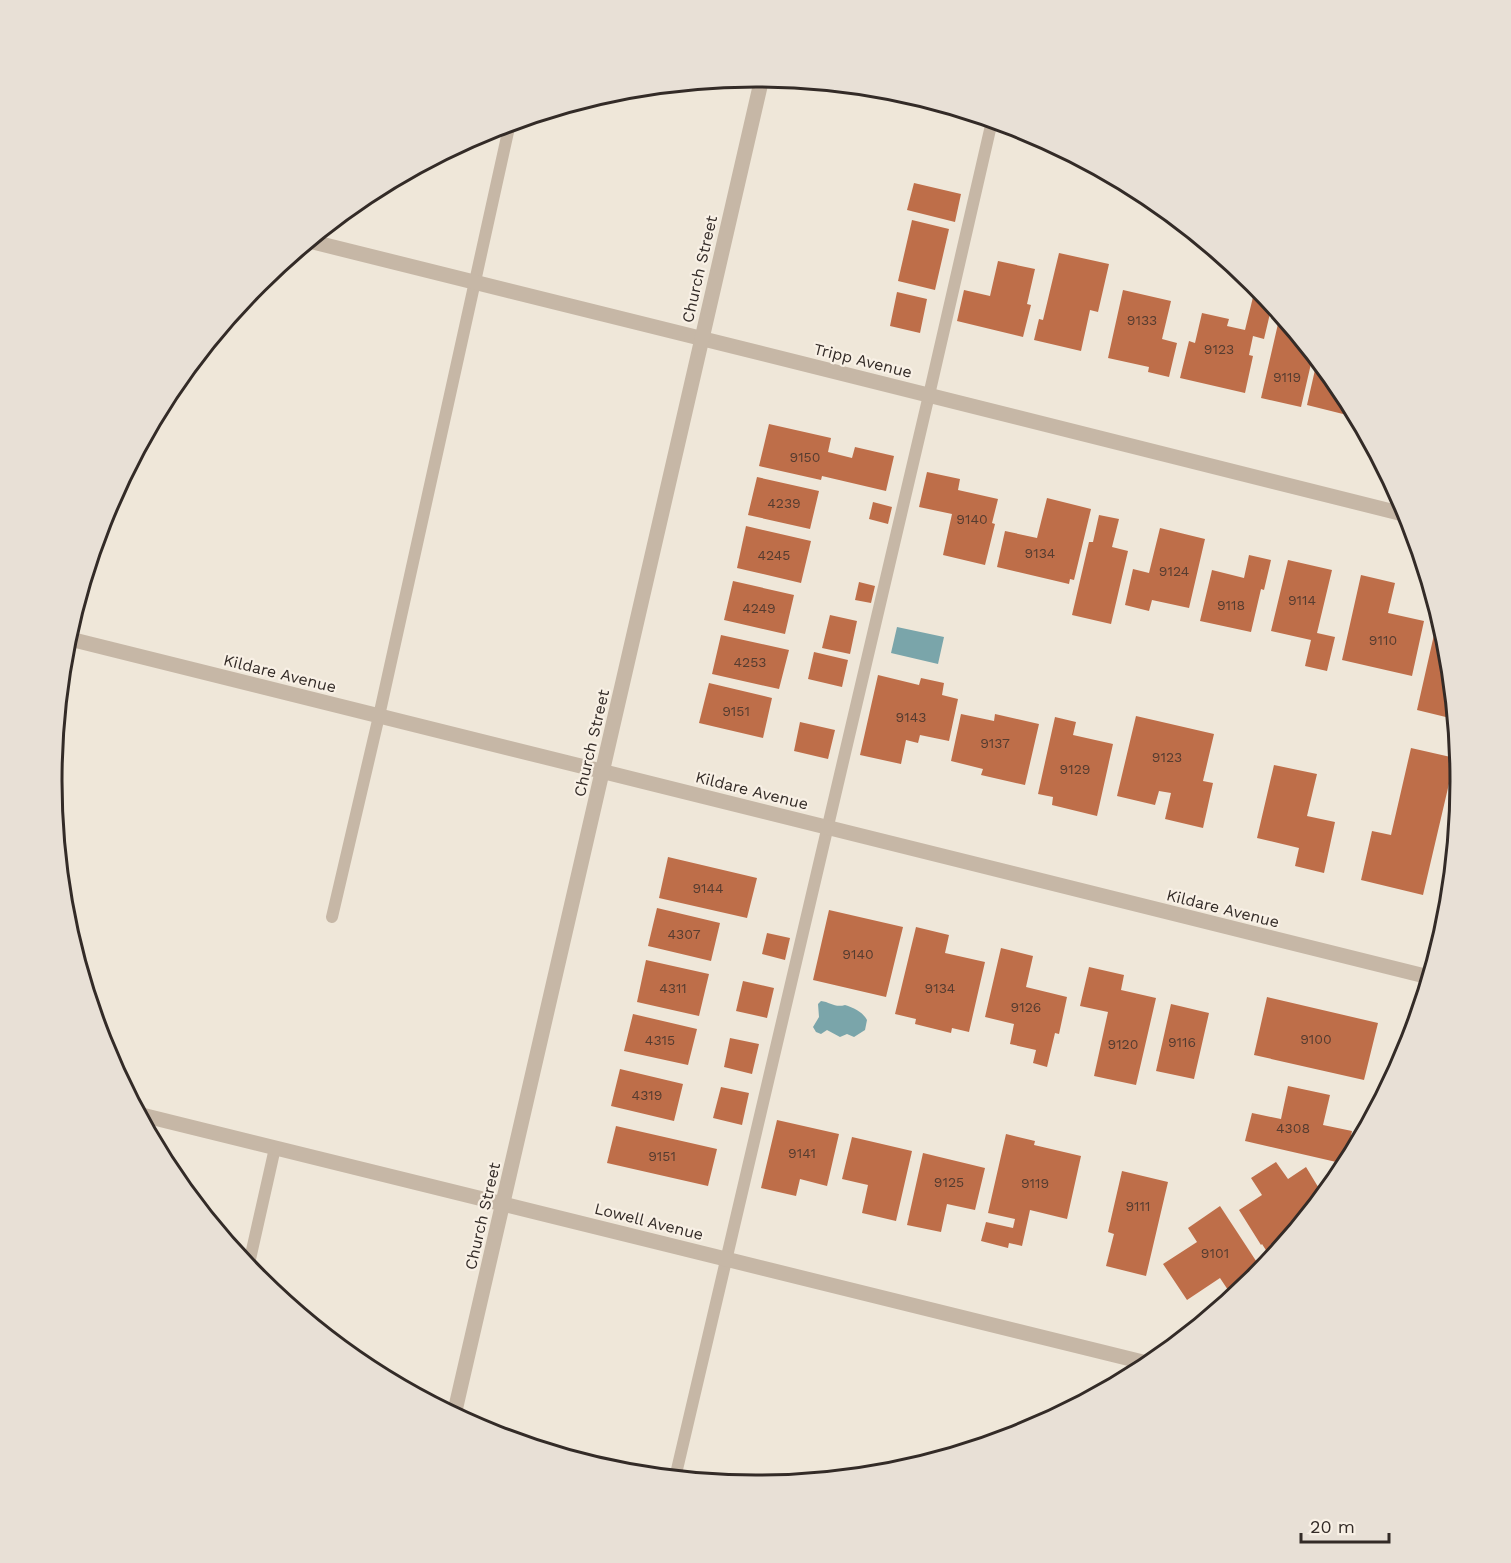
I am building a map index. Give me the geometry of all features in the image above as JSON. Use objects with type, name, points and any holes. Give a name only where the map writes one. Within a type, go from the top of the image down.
[{"type":"street","name":"Church Street","points":[[456,1407],[760,87]]},
{"type":"street","name":"Tripp Avenue","points":[[318,243],[1395,512]]},
{"type":"street","name":"Kildare Avenue","points":[[76,641],[1422,975]]},
{"type":"street","name":"Lowell Avenue","points":[[148,1116],[1138,1361]]},
{"type":"lane","points":[[677,1471],[990,128]]},
{"type":"lane","points":[[332,916],[379,716],[508,133]]},
{"type":"lane","points":[[251,1257],[275,1148]]},
{"type":"water","points":[[897,627],[944,637],[938,664],[891,653]]},
{"type":"water","points":[[821,1001],[845,1005],[858,1011],[867,1020],[865,1030],[854,1037],[847,1034],[840,1037],[827,1030],[821,1034],[816,1032],[813,1027],[819,1017],[818,1004]]},
{"type":"building","points":[[914,183],[961,194],[955,222],[907,210]]},
{"type":"building","points":[[912,220],[949,229],[935,290],[898,281]]},
{"type":"building","points":[[1059,253],[1109,264],[1098,312],[1090,310],[1081,351],[1034,340],[1039,319],[1043,320]]},
{"type":"building","points":[[998,261],[1035,269],[1027,304],[1031,305],[1023,337],[957,321],[964,290],[990,296]]},
{"type":"building","points":[[1123,290],[1171,301],[1162,339],[1177,343],[1169,377],[1148,372],[1149,367],[1108,358]]},
{"type":"building","points":[[897,292],[927,299],[920,333],[890,326]]},
{"type":"building","points":[[1253,298],[1269,316],[1264,339],[1253,336],[1249,355],[1253,356],[1245,393],[1180,378],[1189,341],[1195,343],[1202,313],[1229,319],[1227,326],[1245,330]]},
{"type":"building","points":[[1278,325],[1311,365],[1301,407],[1261,398]]},
{"type":"building","points":[[1315,371],[1345,414],[1307,405]]},
{"type":"building","points":[[769,424],[831,438],[828,452],[852,458],[855,447],[894,456],[886,491],[822,476],[821,480],[759,466]]},
{"type":"building","points":[[927,472],[960,479],[958,490],[998,499],[992,523],[995,524],[985,565],[943,555],[952,514],[919,507]]},
{"type":"building","points":[[757,477],[819,491],[810,529],[748,515]]},
{"type":"building","points":[[1047,498],[1091,509],[1074,580],[1070,579],[1069,584],[997,567],[1005,531],[1037,538]]},
{"type":"building","points":[[873,502],[892,507],[888,524],[869,519]]},
{"type":"building","points":[[1099,515],[1119,519],[1112,547],[1128,551],[1111,624],[1072,615],[1089,542],[1093,542]]},
{"type":"building","points":[[746,526],[811,541],[801,583],[737,568]]},
{"type":"building","points":[[1160,528],[1205,539],[1189,608],[1152,600],[1149,611],[1125,605],[1133,569],[1149,573]]},
{"type":"building","points":[[1249,555],[1271,560],[1264,590],[1261,589],[1251,632],[1200,621],[1212,570],[1244,578]]},
{"type":"building","points":[[1288,560],[1332,570],[1317,633],[1335,637],[1327,671],[1305,666],[1311,640],[1271,631]]},
{"type":"building","points":[[1361,575],[1395,583],[1388,613],[1424,621],[1412,676],[1342,660]]},
{"type":"building","points":[[733,581],[794,595],[785,634],[724,620]]},
{"type":"building","points":[[859,582],[875,586],[871,603],[855,600]]},
{"type":"building","points":[[830,615],[857,621],[850,654],[822,648]]},
{"type":"building","points":[[721,635],[789,650],[779,689],[712,674]]},
{"type":"building","points":[[1434,636],[1446,717],[1417,710]]},
{"type":"building","points":[[814,652],[848,660],[842,687],[808,679]]},
{"type":"building","points":[[878,675],[919,685],[921,678],[944,683],[942,695],[958,699],[949,741],[920,735],[918,743],[906,740],[901,764],[860,755]]},
{"type":"building","points":[[709,683],[772,698],[763,738],[699,723]]},
{"type":"building","points":[[961,714],[994,721],[995,714],[1039,724],[1025,785],[981,775],[983,769],[951,761]]},
{"type":"building","points":[[1136,716],[1214,734],[1203,781],[1213,783],[1203,828],[1165,819],[1171,793],[1159,791],[1155,805],[1117,796]]},
{"type":"building","points":[[1055,717],[1076,722],[1073,735],[1113,744],[1097,816],[1052,805],[1053,797],[1038,794]]},
{"type":"building","points":[[800,722],[835,730],[828,759],[794,751]]},
{"type":"building","points":[[1411,748],[1449,757],[1450,780],[1423,895],[1361,880],[1372,831],[1391,835]]},
{"type":"building","points":[[1274,765],[1317,774],[1307,816],[1335,822],[1324,873],[1295,866],[1299,848],[1257,838]]},
{"type":"building","points":[[668,857],[757,878],[747,918],[659,898]]},
{"type":"building","points":[[657,908],[720,923],[711,961],[648,946]]},
{"type":"building","points":[[829,910],[903,927],[886,997],[813,980]]},
{"type":"building","points":[[916,927],[949,935],[945,953],[985,962],[969,1032],[952,1028],[951,1033],[915,1024],[916,1019],[895,1014]]},
{"type":"building","points":[[767,933],[790,938],[785,960],[762,954]]},
{"type":"building","points":[[1001,948],[1033,956],[1026,987],[1067,997],[1059,1034],[1055,1033],[1047,1067],[1033,1063],[1036,1050],[1010,1044],[1014,1024],[985,1017]]},
{"type":"building","points":[[646,960],[709,974],[699,1016],[637,1002]]},
{"type":"building","points":[[1089,967],[1124,975],[1121,990],[1156,998],[1136,1085],[1094,1076],[1108,1012],[1080,1006]]},
{"type":"building","points":[[743,981],[774,988],[767,1018],[736,1011]]},
{"type":"building","points":[[1267,997],[1378,1023],[1364,1080],[1254,1055]]},
{"type":"building","points":[[1171,1004],[1209,1013],[1194,1079],[1156,1071]]},
{"type":"building","points":[[633,1014],[697,1029],[688,1065],[624,1051]]},
{"type":"building","points":[[730,1038],[759,1044],[752,1074],[724,1067]]},
{"type":"building","points":[[620,1069],[683,1084],[674,1121],[611,1106]]},
{"type":"building","points":[[1288,1086],[1330,1095],[1323,1125],[1352,1131],[1350,1140],[1336,1162],[1245,1141],[1252,1113],[1281,1119]]},
{"type":"building","points":[[721,1087],[749,1093],[742,1125],[713,1118]]},
{"type":"building","points":[[777,1120],[839,1134],[827,1186],[800,1179],[796,1196],[761,1188]]},
{"type":"building","points":[[616,1126],[717,1149],[708,1186],[607,1163]]},
{"type":"building","points":[[1006,1134],[1035,1141],[1034,1145],[1081,1156],[1067,1219],[1030,1210],[1022,1246],[1009,1243],[1008,1248],[981,1241],[986,1222],[1013,1228],[1015,1219],[988,1213]]},
{"type":"building","points":[[852,1137],[912,1151],[896,1221],[862,1213],[868,1185],[842,1179]]},
{"type":"building","points":[[923,1153],[985,1168],[975,1210],[947,1204],[941,1232],[907,1225]]},
{"type":"building","points":[[1276,1162],[1288,1179],[1306,1167],[1318,1187],[1266,1251],[1239,1210],[1262,1195],[1251,1178]]},
{"type":"building","points":[[1122,1171],[1168,1182],[1146,1276],[1106,1266],[1114,1234],[1108,1232]]},
{"type":"building","points":[[1220,1206],[1256,1261],[1228,1289],[1220,1278],[1187,1300],[1163,1264],[1197,1242],[1188,1228]]}]
